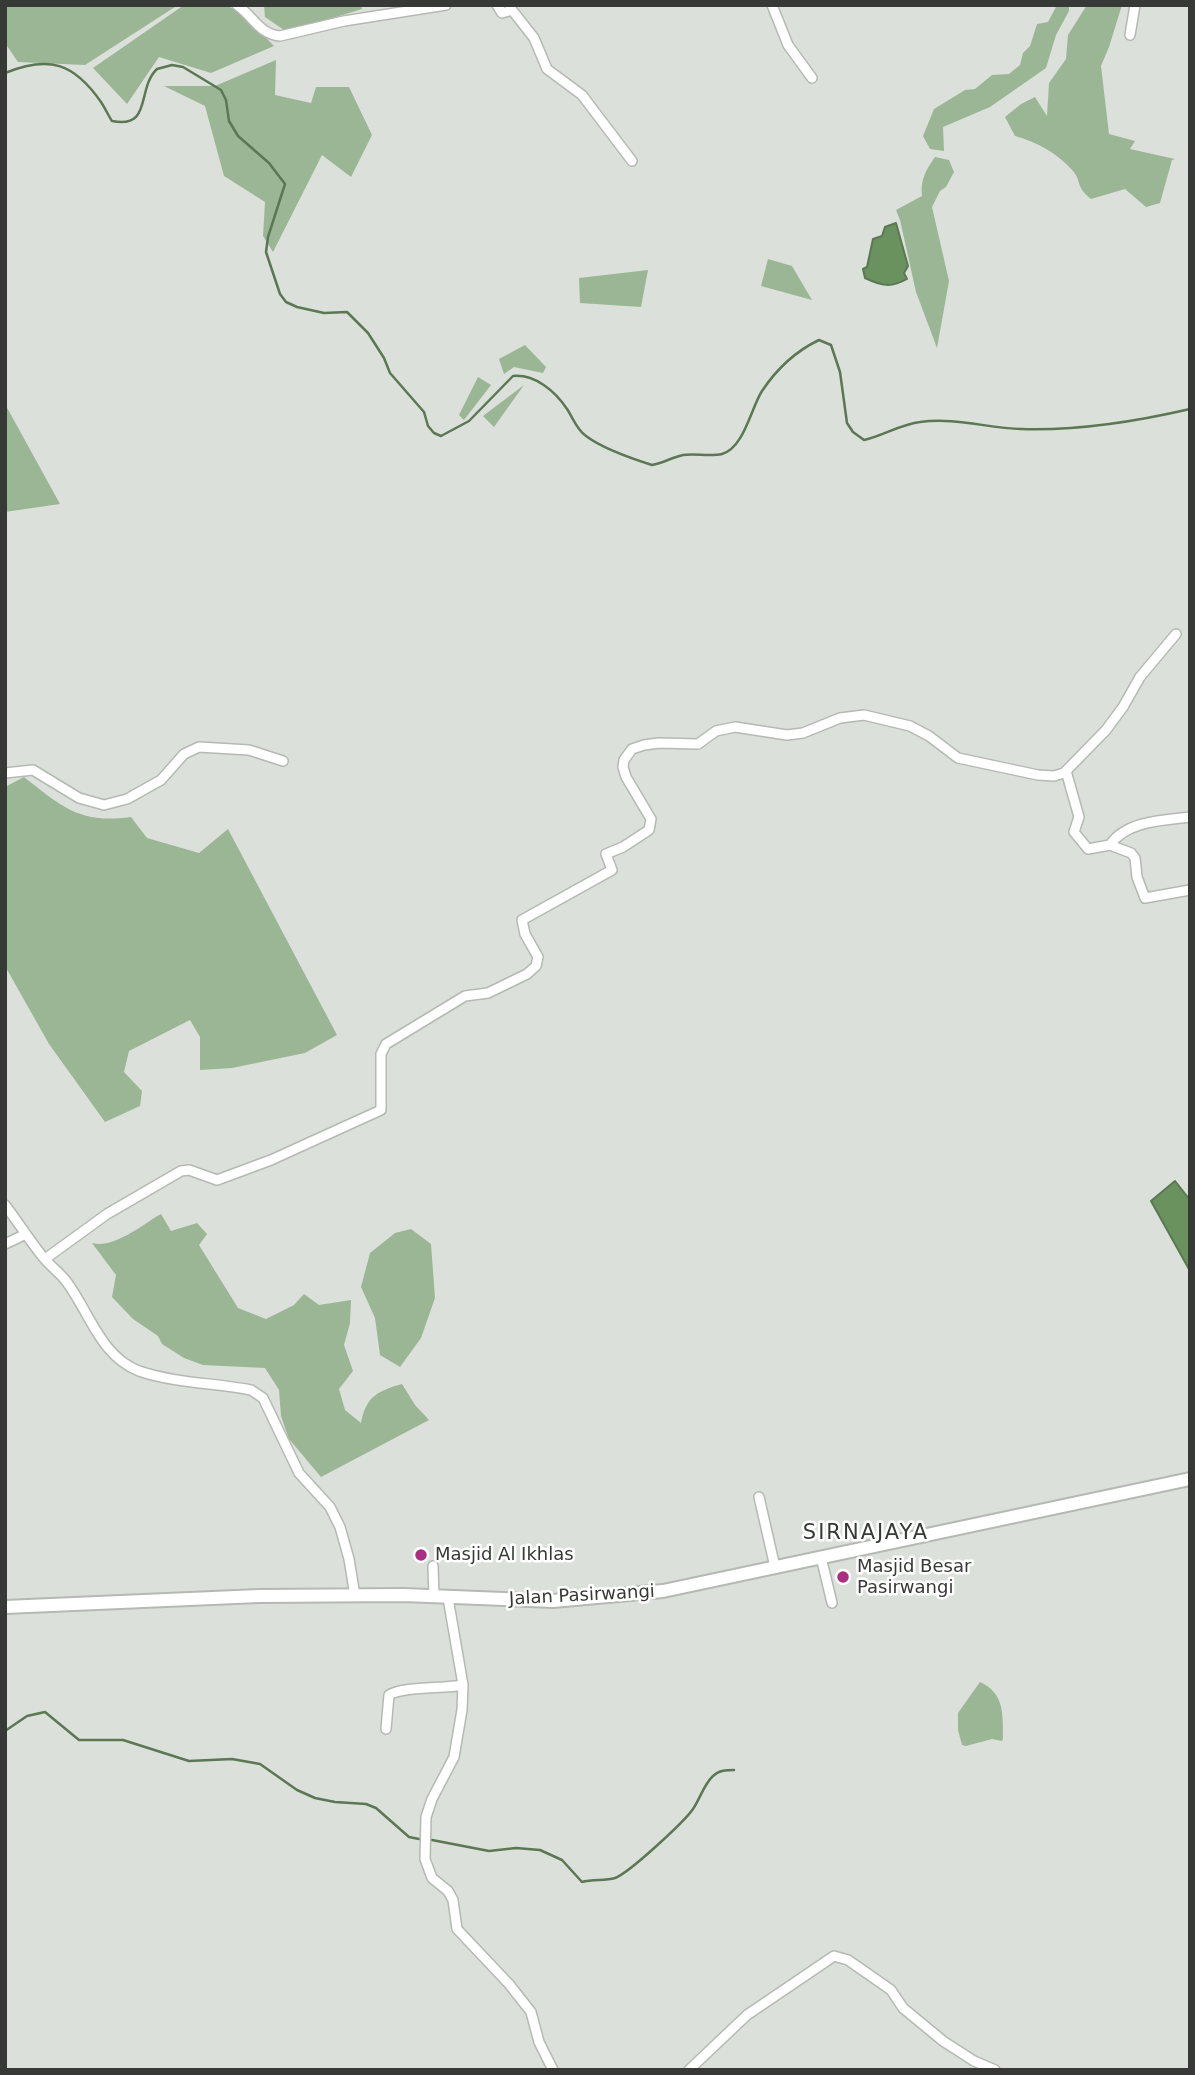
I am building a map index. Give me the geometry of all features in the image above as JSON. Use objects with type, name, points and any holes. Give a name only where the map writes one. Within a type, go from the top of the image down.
[{"type":"street","points":[[237,5],[263,31],[280,36],[344,21],[446,5]]},
{"type":"street","points":[[497,5],[502,13],[512,10],[534,38],[547,69],[582,96],[632,161]]},
{"type":"street","points":[[772,5],[788,45],[812,78]]},
{"type":"street","points":[[1130,35],[1135,5]]},
{"type":"street","points":[[44,1259],[107,1214],[181,1171],[189,1170],[217,1180],[271,1160],[381,1110],[381,1054],[386,1044],[466,996],[488,993],[527,974],[536,966],[538,957],[525,934],[522,920],[612,870],[606,854],[623,847],[649,830],[651,819],[623,767],[624,760],[632,749],[659,743],[698,744],[716,731],[735,726],[787,735],[803,733],[840,718],[864,715],[910,726],[929,736],[958,758],[1054,776],[1066,771],[1106,730],[1140,677],[1176,634]]},
{"type":"street","points":[[5,773],[27,770],[38,772],[79,798],[104,805],[127,799],[161,780],[184,754],[199,747],[249,750],[283,761]]},
{"type":"street","points":[[1066,771],[1079,817],[1074,833],[1088,849],[1110,845],[1133,855],[1145,898],[1190,891]]},
{"type":"street","points":[[1110,845],[1118,834],[1133,827],[1190,817]]},
{"type":"street","points":[[5,1205],[44,1259],[64,1278],[84,1307],[103,1343],[120,1360],[138,1370],[251,1390],[262,1398],[299,1473],[330,1507],[343,1536],[355,1596]]},
{"type":"street","points":[[5,1244],[26,1234]]},
{"type":"street","name":"Jalan Pasirwangi","points":[[5,1607],[258,1596],[553,1601],[635,1595],[1190,1479]]},
{"type":"street","points":[[759,1497],[775,1567]]},
{"type":"street","points":[[821,1557],[832,1603]]},
{"type":"street","points":[[433,1566],[434,1597]]},
{"type":"street","points":[[448,1598],[463,1685],[462,1710],[454,1757],[432,1799],[426,1817],[425,1859],[432,1878],[448,1891],[453,1900],[457,1929],[509,1984],[531,2012],[539,2042],[552,2070]]},
{"type":"street","points":[[386,1729],[389,1695],[403,1690],[463,1685]]},
{"type":"street","points":[[689,2070],[747,2015],[834,1956],[848,1961],[891,1990],[903,2008],[943,2041],[974,2061],[995,2070]]},
{"type":"shaded area","points":[[5,5],[178,5],[85,65],[18,62],[5,43]]},
{"type":"shaded area","points":[[184,5],[224,5],[240,11],[274,46],[211,73],[159,57],[127,104],[93,68]]},
{"type":"shaded area","points":[[264,5],[361,5],[362,9],[287,32],[265,17]]},
{"type":"shaded area","points":[[1057,5],[1069,5],[1069,11],[1056,35],[1046,68],[990,107],[943,127],[944,151],[930,149],[923,136],[934,109],[965,90],[975,89],[992,75],[1009,74],[1020,65],[1037,24],[1048,22]]},
{"type":"shaded area","points":[[1087,5],[1122,5],[1101,66],[1109,134],[1135,141],[1130,149],[1175,159],[1172,160],[1160,203],[1146,207],[1125,189],[1091,199],[1067,165],[1046,149],[1015,136],[1005,117],[1035,97],[1047,116],[1049,83],[1066,59],[1068,35]]},
{"type":"shaded area","points":[[276,60],[275,95],[311,103],[316,87],[349,87],[372,135],[351,177],[322,155],[273,252],[263,236],[265,202],[224,176],[205,106],[164,86],[215,86]]},
{"type":"shaded area","points":[[935,157],[949,160],[954,172],[932,207],[949,281],[937,348],[916,292],[896,210],[922,196],[924,175]]},
{"type":"shaded area","points":[[896,223],[908,266],[904,273],[907,279],[896,284],[876,283],[865,278],[863,269],[867,267],[873,239],[882,236],[885,227]]},
{"type":"shaded area","points":[[768,259],[792,266],[812,300],[761,286]]},
{"type":"shaded area","points":[[648,270],[641,307],[580,303],[579,278]]},
{"type":"shaded area","points":[[525,345],[546,367],[543,373],[514,367],[504,374],[499,359]]},
{"type":"shaded area","points":[[478,377],[491,385],[464,420],[459,415]]},
{"type":"shaded area","points":[[524,385],[494,427],[483,416]]},
{"type":"shaded area","points":[[5,404],[60,504],[5,512]]},
{"type":"shaded area","points":[[24,777],[73,811],[98,818],[131,817],[147,838],[199,853],[228,829],[337,1035],[305,1053],[232,1068],[200,1070],[200,1037],[190,1020],[129,1051],[124,1072],[142,1091],[140,1106],[105,1122],[49,1044],[5,966],[5,787]]},
{"type":"shaded area","points":[[1175,1181],[1190,1200],[1190,1271],[1151,1201]]},
{"type":"shaded area","points":[[161,1214],[171,1231],[197,1223],[207,1234],[199,1245],[238,1308],[266,1319],[294,1305],[304,1294],[319,1305],[351,1300],[350,1323],[344,1345],[353,1371],[339,1389],[345,1410],[361,1423],[366,1407],[374,1396],[402,1384],[415,1405],[429,1420],[321,1477],[289,1439],[281,1416],[279,1390],[265,1368],[203,1365],[184,1358],[162,1344],[158,1336],[133,1319],[112,1297],[116,1275],[92,1243],[101,1244],[119,1239]]},
{"type":"shaded area","points":[[411,1229],[431,1244],[435,1298],[421,1338],[400,1367],[380,1355],[375,1318],[361,1287],[370,1253],[395,1233]]},
{"type":"shaded area","points":[[980,1682],[998,1698],[1002,1712],[1003,1738],[1002,1741],[992,1739],[962,1745],[958,1730],[958,1713]]},
{"type":"waterway","points":[[5,73],[35,64],[59,66],[81,78],[101,102],[112,121],[125,122],[139,113],[151,77],[157,69],[172,65],[183,67],[221,90],[226,100],[229,121],[238,136],[269,163],[285,184],[268,237],[266,252],[280,294],[286,302],[297,307],[324,313],[347,312],[368,333],[390,373],[424,412],[428,426],[441,436],[469,421],[513,376],[521,376],[537,381],[550,390],[586,436],[627,456],[652,465],[683,455],[722,454],[736,444],[758,398],[774,376],[795,355],[819,340],[831,345],[840,372],[847,423],[853,432],[864,440],[920,422],[945,421],[1021,429],[1064,429],[1127,422],[1190,409]]},
{"type":"waterway","points":[[5,1731],[27,1716],[45,1712],[79,1740],[123,1740],[189,1761],[232,1759],[260,1764],[297,1790],[315,1798],[366,1804],[376,1808],[409,1837],[419,1839]]},
{"type":"waterway","points":[[432,1840],[489,1851],[516,1848],[540,1850],[562,1860],[582,1882],[611,1879],[632,1867],[679,1825],[693,1809],[713,1776],[720,1771],[734,1770]]},
{"type":"place","name":"Masjid Al Ikhlas","points":[[421,1555]]},
{"type":"place","name":"Masjid Besar Pasirwangi","points":[[843,1577]]},
{"type":"district","name":"SIRNAJAYA","points":[[866,1534]]}]
